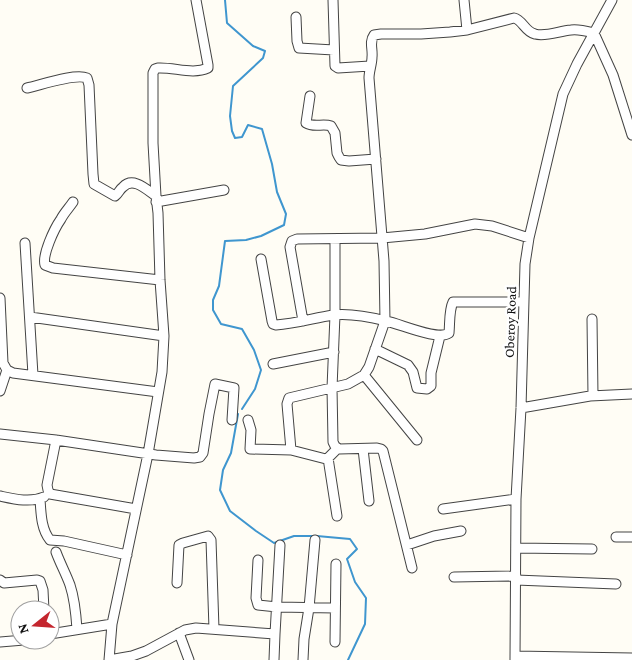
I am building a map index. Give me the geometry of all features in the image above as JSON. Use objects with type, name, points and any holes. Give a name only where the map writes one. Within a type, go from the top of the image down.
[{"type":"street","points":[[196,0],[208,68],[204,70],[158,68],[153,73],[153,143],[164,336],[162,372],[148,454],[112,624],[109,660],[132,656],[146,651],[185,630],[196,628],[275,634]]},
{"type":"street","points":[[333,0],[334,64],[336,67],[370,66]]},
{"type":"street","points":[[464,0],[468,30]]},
{"type":"street","name":"Oberoy Road","points":[[515,658],[516,499],[521,408],[525,264],[529,238],[563,94],[612,0]]},
{"type":"street","points":[[296,17],[299,48],[334,50]]},
{"type":"street","points":[[291,450],[287,404],[289,398],[348,384],[364,375],[369,367],[385,320],[386,306],[382,238],[369,78],[372,59],[371,40],[374,35],[468,30],[514,18],[526,30],[535,34],[542,35],[581,29],[594,32],[613,75],[632,135]]},
{"type":"street","points":[[27,88],[70,77],[82,76],[87,78],[89,85],[94,184],[115,196],[126,184],[137,183],[156,199],[224,190]]},
{"type":"street","points":[[310,96],[306,123],[311,125],[327,124],[331,126],[335,133],[339,157],[344,161],[376,158]]},
{"type":"street","points":[[73,202],[54,232],[44,260],[45,265],[53,268],[160,280]]},
{"type":"street","points":[[303,321],[290,247],[292,241],[296,239],[382,238],[425,234],[475,224],[492,226],[529,238]]},
{"type":"street","points":[[335,239],[335,315],[332,388],[333,442],[337,449]]},
{"type":"street","points":[[24,243],[33,375]]},
{"type":"street","points":[[261,259],[272,321],[276,325],[335,315],[354,315],[385,320],[440,336],[449,333],[453,302],[524,302]]},
{"type":"street","points":[[0,298],[3,363],[7,370],[13,373],[158,392]]},
{"type":"street","points":[[30,317],[164,336]]},
{"type":"street","points":[[592,319],[593,396]]},
{"type":"street","points":[[375,350],[408,365],[413,372],[418,388],[427,389],[431,386],[431,373],[440,336]]},
{"type":"street","points":[[273,364],[334,352]]},
{"type":"street","points":[[0,391],[2,380],[7,370]]},
{"type":"street","points":[[364,375],[417,440]]},
{"type":"street","points":[[0,434],[56,440],[148,454],[200,457],[215,384],[234,388],[232,420]]},
{"type":"street","points":[[521,408],[593,396],[632,394]]},
{"type":"street","points":[[248,420],[251,430],[250,449],[291,450],[322,459],[328,458],[337,449],[382,449],[412,568]]},
{"type":"street","points":[[50,494],[47,485],[56,440]]},
{"type":"street","points":[[363,449],[369,501]]},
{"type":"street","points":[[328,458],[337,516]]},
{"type":"street","points":[[0,496],[36,500],[50,494],[136,509]]},
{"type":"street","points":[[40,499],[43,524],[46,535],[50,540],[64,541],[127,555]]},
{"type":"street","points":[[443,509],[516,499]]},
{"type":"street","points":[[407,545],[434,536],[461,531]]},
{"type":"street","points":[[177,582],[179,545],[208,536],[210,540],[214,629]]},
{"type":"street","points":[[616,537],[632,537]]},
{"type":"street","points":[[303,660],[315,540]]},
{"type":"street","points":[[274,660],[280,544]]},
{"type":"street","points":[[516,548],[592,549]]},
{"type":"street","points":[[56,552],[74,596],[77,629]]},
{"type":"street","points":[[258,560],[256,598],[260,606],[335,608]]},
{"type":"street","points":[[335,642],[336,564]]},
{"type":"street","points":[[454,577],[516,578],[616,584]]},
{"type":"street","points":[[0,580],[4,583],[40,581],[44,600]]},
{"type":"street","points":[[60,632],[112,624]]},
{"type":"street","points":[[179,633],[189,660]]},
{"type":"street","points":[[515,658],[632,658]]},
{"type":"waterway","points":[[225,0],[227,23],[253,46],[265,51],[263,58],[233,86],[230,116],[232,131],[235,138],[242,137],[248,125],[262,129],[272,164],[277,192],[286,214],[284,225],[261,236],[246,240],[225,241],[219,286],[213,300],[213,310],[221,324],[242,329],[254,350],[261,370],[255,389],[242,409]]},
{"type":"waterway","points":[[238,414],[231,453],[223,470],[220,490],[230,511],[274,543],[294,536],[317,536],[350,539],[357,549],[347,559],[355,582],[366,598],[365,624],[348,660]]}]
